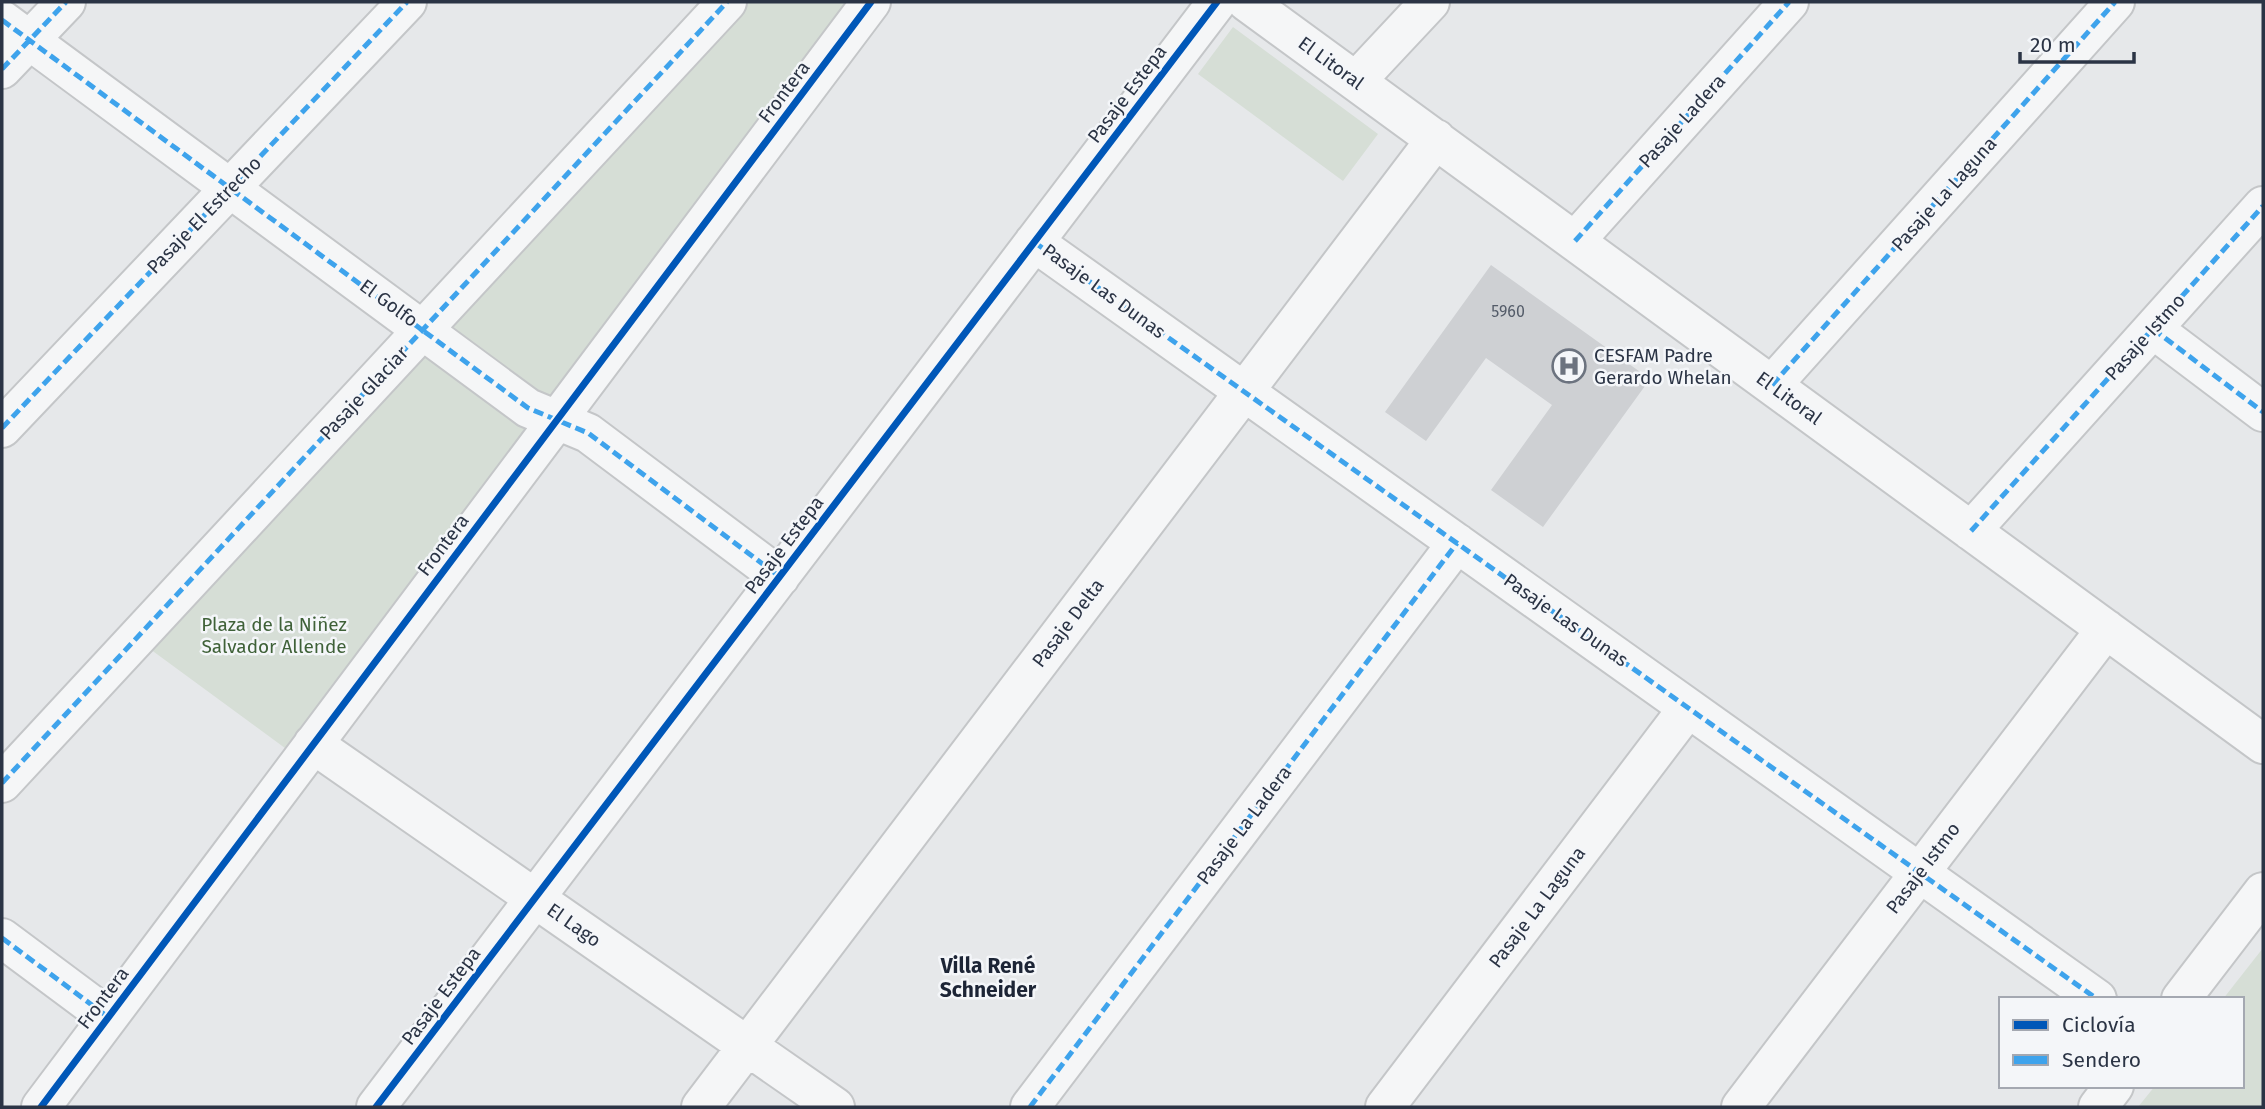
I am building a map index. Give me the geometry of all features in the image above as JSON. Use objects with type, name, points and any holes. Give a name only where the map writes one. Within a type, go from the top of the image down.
[{"type":"street","points":[[2,69],[15,30],[66,2]]},
{"type":"street","name":"Pasaje El Estrecho","points":[[2,428],[407,2]]},
{"type":"street","name":"Pasaje Glaciar","points":[[2,783],[727,2]]},
{"type":"street","name":"Frontera","points":[[41,1107],[871,2]]},
{"type":"street","name":"Pasaje Estepa","points":[[376,1107],[1217,2]]},
{"type":"street","name":"El Litoral","points":[[1247,2],[2263,744]]},
{"type":"street","points":[[1356,82],[1430,2]]},
{"type":"street","name":"Pasaje Ladera","points":[[1575,241],[1789,2]]},
{"type":"street","name":"Pasaje La Laguna","points":[[1772,386],[2115,2]]},
{"type":"street","name":"El Golfo","points":[[15,30],[528,408],[588,433],[780,577]]},
{"type":"street","name":"Pasaje Delta","points":[[701,1107],[1436,139]]},
{"type":"street","name":"Pasaje Istmo","points":[[1971,531],[2263,206]]},
{"type":"street","name":"Pasaje Las Dunas","points":[[1034,242],[2094,997]]},
{"type":"street","points":[[2153,329],[2263,412]]},
{"type":"street","name":"Pasaje La Ladera","points":[[1030,1107],[1457,543]]},
{"type":"street","name":"Pasaje Istmo","points":[[1741,1107],[2106,629]]},
{"type":"street","name":"Pasaje La Laguna","points":[[1385,1107],[1688,708]]},
{"type":"street","name":"El Lago","points":[[313,744],[835,1107]]},
{"type":"street","points":[[2183,997],[2263,892]]},
{"type":"street","points":[[2,938],[108,1017]]},
{"type":"street","points":[[2098,1107],[2112,1088]]},
{"type":"green space","name":"Plaza de la Niñez Salvador Allende","points":[[747,2],[848,2],[289,751],[150,649]]},
{"type":"green space","points":[[1233,27],[1378,134],[1343,181],[1198,74]]},
{"type":"green space","points":[[2263,948],[2263,1107],[2138,1107],[2153,1088],[2244,1088],[2244,997],[2225,997]]},
{"type":"building","points":[[1491,265],[1650,379],[1543,527],[1491,490],[1552,405],[1486,358],[1426,441],[1385,412]]},
{"type":"marked path","points":[[2,69],[66,2]]},
{"type":"marked path","points":[[2,428],[407,2]]},
{"type":"marked path","points":[[2,783],[727,2]]},
{"type":"marked path","points":[[1575,241],[1789,2]]},
{"type":"marked path","points":[[1772,385],[2115,2]]},
{"type":"marked path","points":[[2,20],[528,408],[588,433],[780,577]]},
{"type":"marked path","points":[[1971,531],[2263,206]]},
{"type":"marked path","points":[[1034,242],[2094,997]]},
{"type":"marked path","points":[[2153,329],[2263,412]]},
{"type":"marked path","points":[[1030,1107],[1457,543]]},
{"type":"marked path","points":[[2,938],[108,1017]]},
{"type":"cycle path","points":[[41,1107],[871,2]]},
{"type":"cycle path","points":[[376,1107],[1217,2]]},
{"type":"place","name":"CESFAM Padre Gerardo Whelan","points":[[1569,366]]},
{"type":"district","name":"Villa René Schneider","points":[[988,978]]}]
